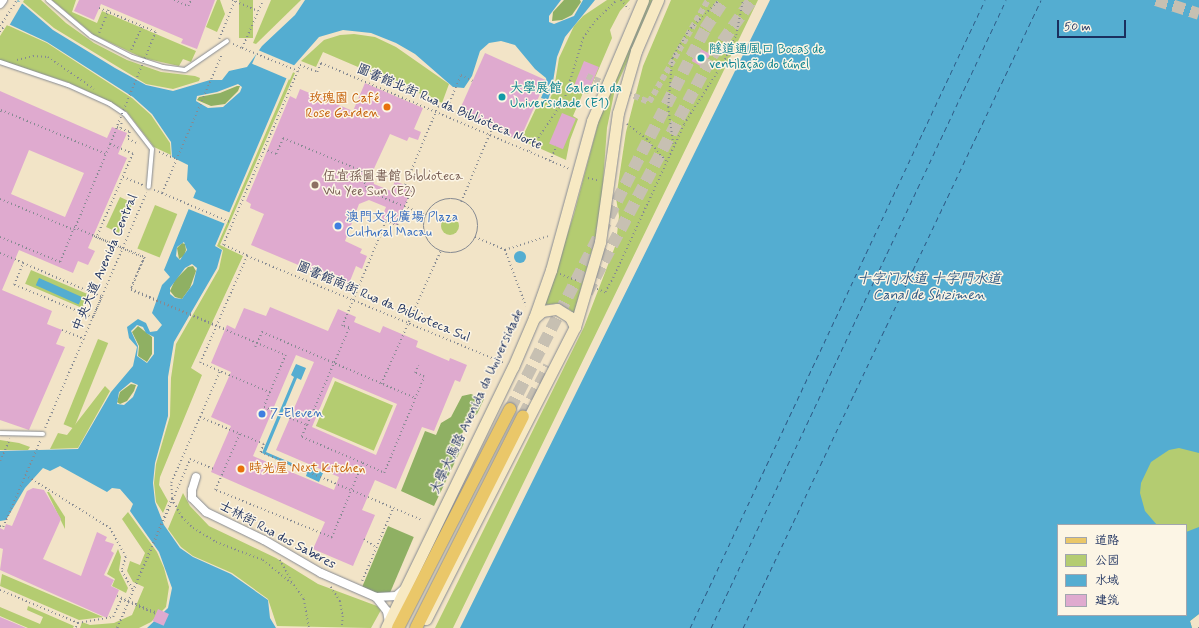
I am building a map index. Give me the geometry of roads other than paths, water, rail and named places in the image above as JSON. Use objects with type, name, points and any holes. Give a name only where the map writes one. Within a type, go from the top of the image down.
[{"type":"main road","name":"大學大馬路 Avenida da Universidade","points":[[391,626],[404,589],[513,367],[534,318],[552,270],[592,121],[644,0]]},
{"type":"main road","points":[[421,628],[457,562],[575,326],[600,242],[616,121],[630,69],[658,0]]},
{"type":"main road","points":[[534,318],[542,312],[558,309],[570,317],[575,326]]},
{"type":"main road","points":[[391,626],[510,409]]},
{"type":"main road","points":[[416,628],[523,416]]},
{"type":"street","points":[[0,4],[3,0]]},
{"type":"street","name":"士林街 Rua dos Saberes","points":[[196,477],[191,494],[201,509],[272,545],[321,573],[376,597]]},
{"type":"street","points":[[376,597],[396,596],[404,589]]},
{"type":"street","points":[[376,597],[387,611],[391,626]]},
{"type":"lane","points":[[48,0],[96,39],[129,56],[163,67],[185,70],[227,41]]},
{"type":"lane","points":[[2,63],[68,85],[123,112],[152,150],[149,187]]},
{"type":"lane","points":[[0,433],[43,434]]},
{"type":"water","points":[[18,0],[53,30],[115,68],[146,85],[173,91],[210,80],[222,80],[229,71],[247,67],[262,46],[295,15],[305,0],[561,0],[549,16],[549,22],[554,24],[574,16],[583,0],[595,0],[565,37],[557,57],[552,88],[548,100],[541,98],[547,83],[546,78],[535,69],[515,45],[501,41],[489,43],[480,51],[472,76],[464,88],[453,87],[415,54],[396,43],[371,33],[343,30],[319,37],[290,70],[215,246],[222,250],[217,268],[174,342],[168,377],[168,416],[155,463],[153,483],[155,502],[164,525],[180,548],[193,557],[231,574],[268,600],[270,618],[276,628],[147,628],[168,608],[172,588],[159,552],[130,511],[133,504],[120,489],[112,488],[107,492],[60,466],[50,471],[43,468],[25,488],[6,520],[0,521],[0,451],[78,449],[111,392],[133,366],[137,347],[129,338],[127,327],[138,319],[146,323],[150,332],[157,331],[162,325],[152,313],[162,285],[170,277],[164,270],[196,191],[187,180],[188,165],[172,157],[171,142],[152,114],[133,97],[47,42],[0,20]],"holes":[[[238,84],[242,87],[240,92],[223,107],[208,108],[196,101],[197,96],[217,92]],[[184,242],[187,250],[180,260],[176,256],[177,247]],[[192,264],[197,268],[193,284],[182,299],[175,298],[170,294],[170,288],[185,268]],[[137,325],[143,327],[146,333],[154,337],[154,354],[147,363],[137,356],[138,346],[131,331]],[[131,382],[138,385],[133,397],[124,405],[117,404],[119,392]]]},
{"type":"water","name":"十字门水道 十字門水道 Canal de Shizimen","points":[[770,0],[1199,0],[1199,453],[1179,448],[1169,450],[1151,462],[1141,483],[1140,493],[1145,511],[1156,524],[1057,524],[1057,616],[1187,616],[1187,532],[1199,527],[1199,614],[1190,621],[1192,628],[460,628]]},
{"type":"water","points":[[518,251],[522,251],[526,257],[522,263],[518,263],[514,259],[514,255]]},
{"type":"water","points":[[39,278],[82,297],[79,304],[36,285]]},
{"type":"water","points":[[296,364],[306,368],[301,380],[297,378],[266,452],[308,470],[310,467],[323,473],[319,482],[306,476],[307,473],[262,453],[294,377],[291,375]]},
{"type":"tunnel","points":[[587,76],[649,102],[708,0]]},
{"type":"tunnel","points":[[510,409],[705,29],[724,0]]},
{"type":"tunnel","points":[[587,293],[712,56],[752,0]]},
{"type":"tunnel","points":[[1156,0],[1199,14]]},
{"type":"tunnel","points":[[523,416],[549,366]]},
{"type":"place","name":"隧道通風口 Bocas de ventilação do túnel","points":[[701,58]]},
{"type":"place","name":"大學展館 Galeria da Universidade (E1)","points":[[502,97]]},
{"type":"place","name":"玫瑰園 Café Rose Garden","points":[[387,107]]},
{"type":"place","name":"伍宜孫圖書館 Biblioteca Wu Yee Sun (E2)","points":[[315,185]]},
{"type":"place","name":"澳門文化廣場 Plaza Cultural Macau","points":[[338,226]]},
{"type":"place","name":"7-Eleven","points":[[262,414]]},
{"type":"place","name":"時光屋 Next Kitchen","points":[[241,469]]}]
